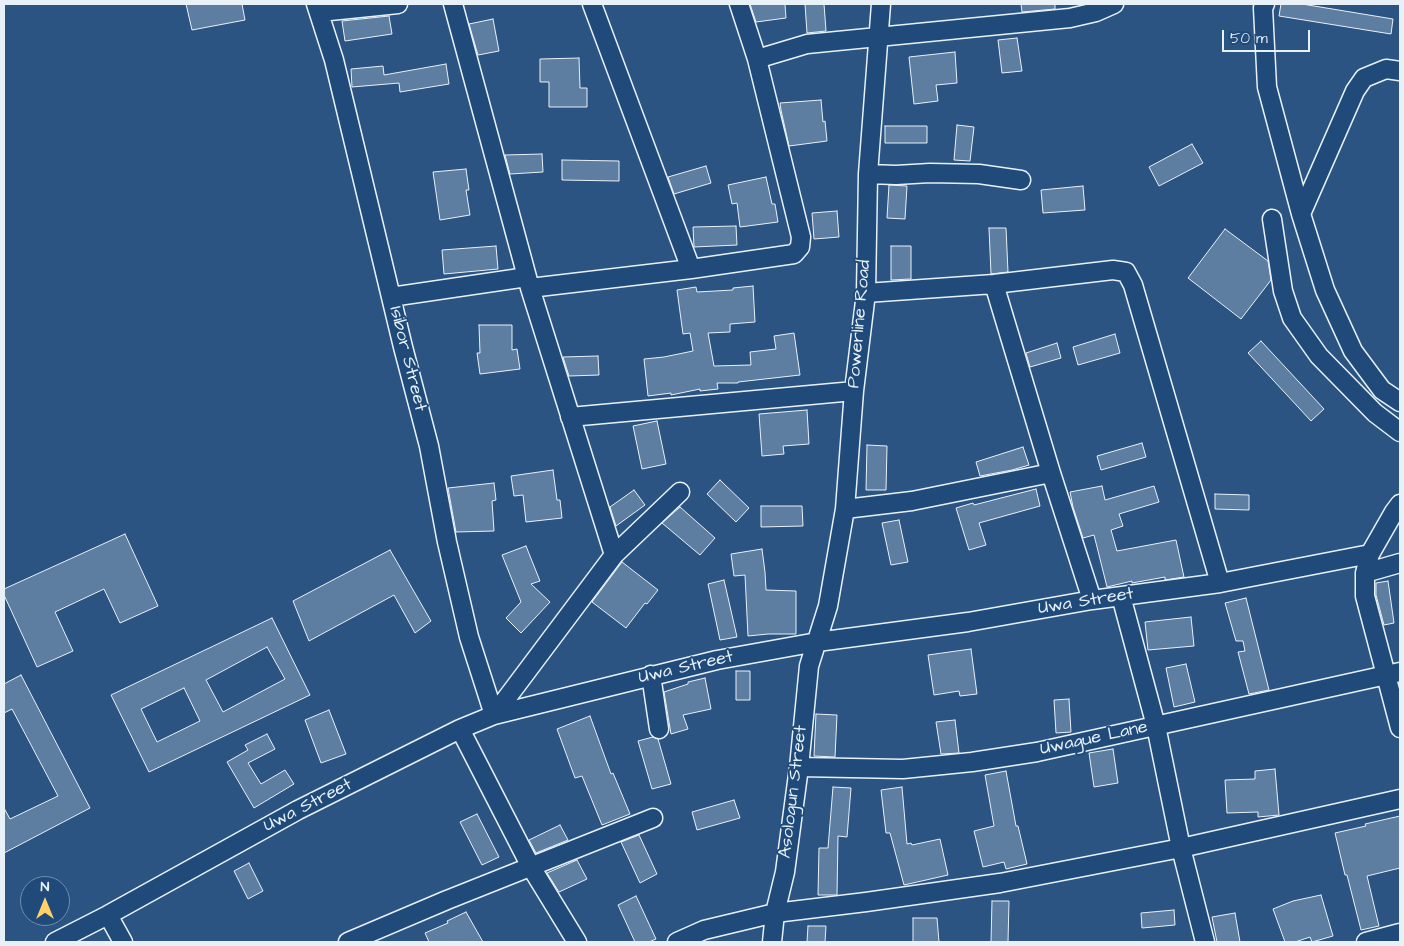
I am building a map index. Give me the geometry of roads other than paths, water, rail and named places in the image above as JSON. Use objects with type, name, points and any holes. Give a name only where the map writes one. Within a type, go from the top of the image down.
[{"type":"street","points":[[318,8],[398,4]]},
{"type":"street","points":[[454,4],[529,282],[614,555]]},
{"type":"street","points":[[592,4],[691,269]]},
{"type":"street","points":[[391,297],[529,282],[691,269],[794,254],[800,247],[801,236],[757,59],[739,4]]},
{"type":"street","name":"Powerline Road","points":[[817,642],[828,606],[845,509],[854,391],[866,293],[868,174],[882,4]]},
{"type":"street","points":[[757,59],[807,44],[1070,18],[1096,12],[1114,4]]},
{"type":"street","points":[[1265,4],[1267,88],[1324,290],[1353,351],[1382,390],[1400,402]]},
{"type":"street","name":"Isibor Street","points":[[318,8],[334,60],[429,446],[446,542],[469,637],[494,715]]},
{"type":"street","points":[[1301,214],[1355,91],[1364,78],[1386,69],[1400,71]]},
{"type":"street","points":[[868,174],[896,176],[930,173],[979,174],[1021,180]]},
{"type":"street","points":[[1272,219],[1282,291],[1292,318],[1319,356],[1375,413],[1400,432]]},
{"type":"street","points":[[866,293],[994,284],[1113,270],[1126,272],[1133,285],[1220,583]]},
{"type":"street","points":[[994,284],[1051,473],[1092,600]]},
{"type":"street","points":[[570,417],[854,391]]},
{"type":"street","points":[[845,509],[912,501],[1051,473]]},
{"type":"street","points":[[494,715],[614,555],[680,492]]},
{"type":"street","points":[[1400,504],[1370,554],[1365,573],[1365,596],[1393,673],[1400,728]]},
{"type":"street","name":"Uwa Street","points":[[55,942],[108,915],[298,810],[494,715],[716,660],[817,642],[968,622],[1092,600],[1220,583],[1370,554]]},
{"type":"street","points":[[1365,573],[1400,563]]},
{"type":"street","points":[[1121,596],[1156,726],[1181,848],[1205,942]]},
{"type":"street","name":"Asologun Street","points":[[772,942],[799,767],[809,666],[817,642]]},
{"type":"street","name":"Uwague Lane","points":[[799,767],[903,769],[972,762],[1037,752],[1393,673]]},
{"type":"street","points":[[651,675],[659,729]]},
{"type":"street","points":[[460,730],[531,867],[577,942]]},
{"type":"street","points":[[677,942],[704,930],[776,913],[1000,883],[1181,848],[1400,800]]},
{"type":"street","points":[[348,942],[653,818]]},
{"type":"street","points":[[108,915],[123,942]]},
{"type":"street","points":[[1366,942],[1400,933]]}]
